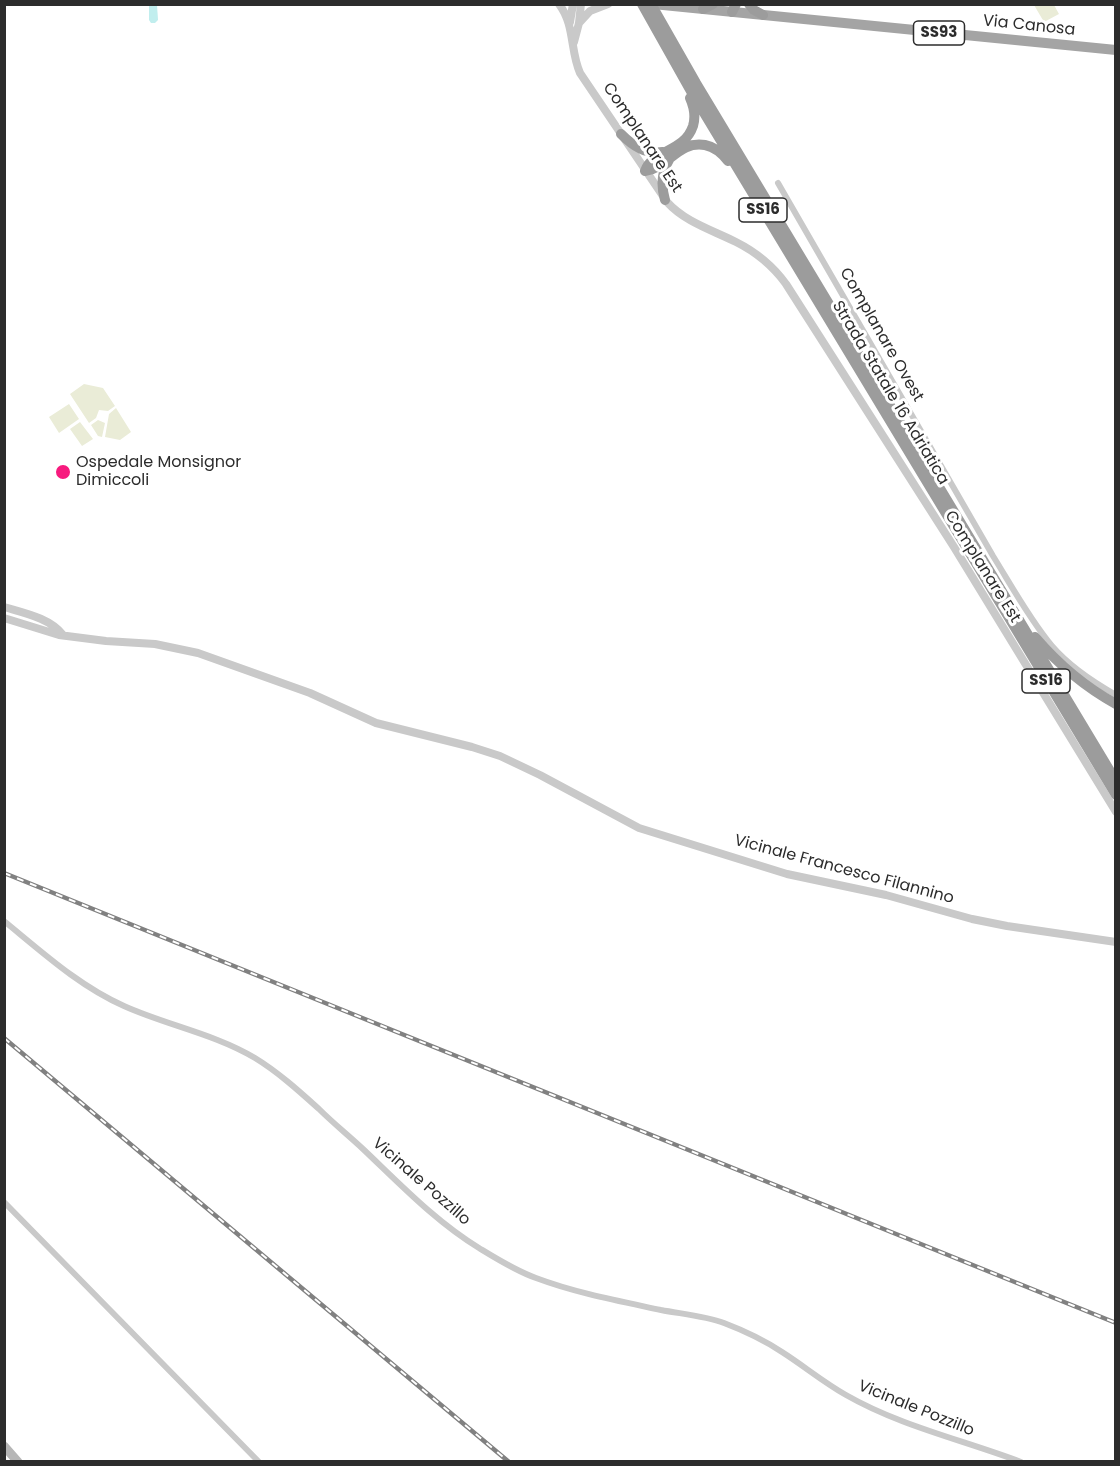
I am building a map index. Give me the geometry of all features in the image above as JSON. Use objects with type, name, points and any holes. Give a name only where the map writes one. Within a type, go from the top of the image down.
[{"type":"highway","name":"Strada Statale 16 Adriatica","points":[[642,4],[696,83],[1116,795]]},
{"type":"highway","name":"Strada Statale 16 Adriatica","points":[[652,4],[672,57],[772,225],[1116,780]]},
{"type":"highway","points":[[749,4],[763,15]]},
{"type":"highway","name":"SS16","points":[[645,171],[653,169],[685,140],[691,132],[695,118],[692,103],[672,57]]},
{"type":"highway","points":[[621,134],[643,150],[669,154],[662,180],[665,200]]},
{"type":"highway","name":"SS16","points":[[669,154],[694,144],[718,151],[727,160],[772,225]]},
{"type":"highway","name":"SS16","points":[[995,582],[1032,633],[1049,652],[1082,682],[1116,704]]},
{"type":"main road","name":"Via Canosa","points":[[652,4],[732,7],[763,15],[1116,50]]},
{"type":"main road","points":[[4,1446],[18,1461]]},
{"type":"street","name":"Complanare Est","points":[[559,4],[574,24]]},
{"type":"street","name":"Complanare Est","points":[[573,4],[573,45],[580,74],[645,171],[665,200],[681,216],[756,253],[784,281],[954,548],[1116,812]]},
{"type":"street","name":"Complanare Est","points":[[574,24],[581,4]]},
{"type":"street","points":[[574,24],[590,11],[608,4]]},
{"type":"street","name":"Complanare Ovest","points":[[778,183],[971,518],[1027,610],[1053,647],[1091,680],[1116,695]]},
{"type":"street","points":[[4,607],[39,618],[55,627],[63,635]]},
{"type":"street","name":"Vicinale Francesco Filannino","points":[[4,618],[53,634],[155,644],[198,653],[310,693],[376,723],[500,756],[639,828],[787,874],[886,895],[972,919],[1116,942]]},
{"type":"street","name":"Vicinale Pozzillo","points":[[4,921],[98,992],[140,1013],[221,1041],[256,1059],[296,1088],[362,1148],[398,1185],[444,1225],[510,1266],[534,1278],[563,1287],[720,1321],[780,1350],[845,1394],[879,1411],[953,1439],[1021,1461]]},
{"type":"street","points":[[4,1202],[259,1461]]},
{"type":"green space","points":[[1034,5],[1054,5],[1059,14],[1044,22]]},
{"type":"green space","points":[[84,384],[103,388],[115,406],[108,411],[99,410],[96,418],[89,423],[70,394]]},
{"type":"green space","points":[[69,404],[79,419],[59,433],[49,417]]},
{"type":"green space","points":[[116,408],[131,432],[120,440],[105,437],[109,414]]},
{"type":"green space","points":[[98,420],[105,423],[102,437],[98,436],[91,425]]},
{"type":"green space","points":[[80,422],[93,439],[82,446],[70,429]]},
{"type":"water","points":[[149,5],[157,5],[158,20],[155,23],[149,20]]},
{"type":"railway","points":[[4,873],[1116,1323]]},
{"type":"railway","points":[[4,1038],[509,1462]]},
{"type":"place","name":"Ospedale Monsignor Dimiccoli","points":[[63,472]]}]
